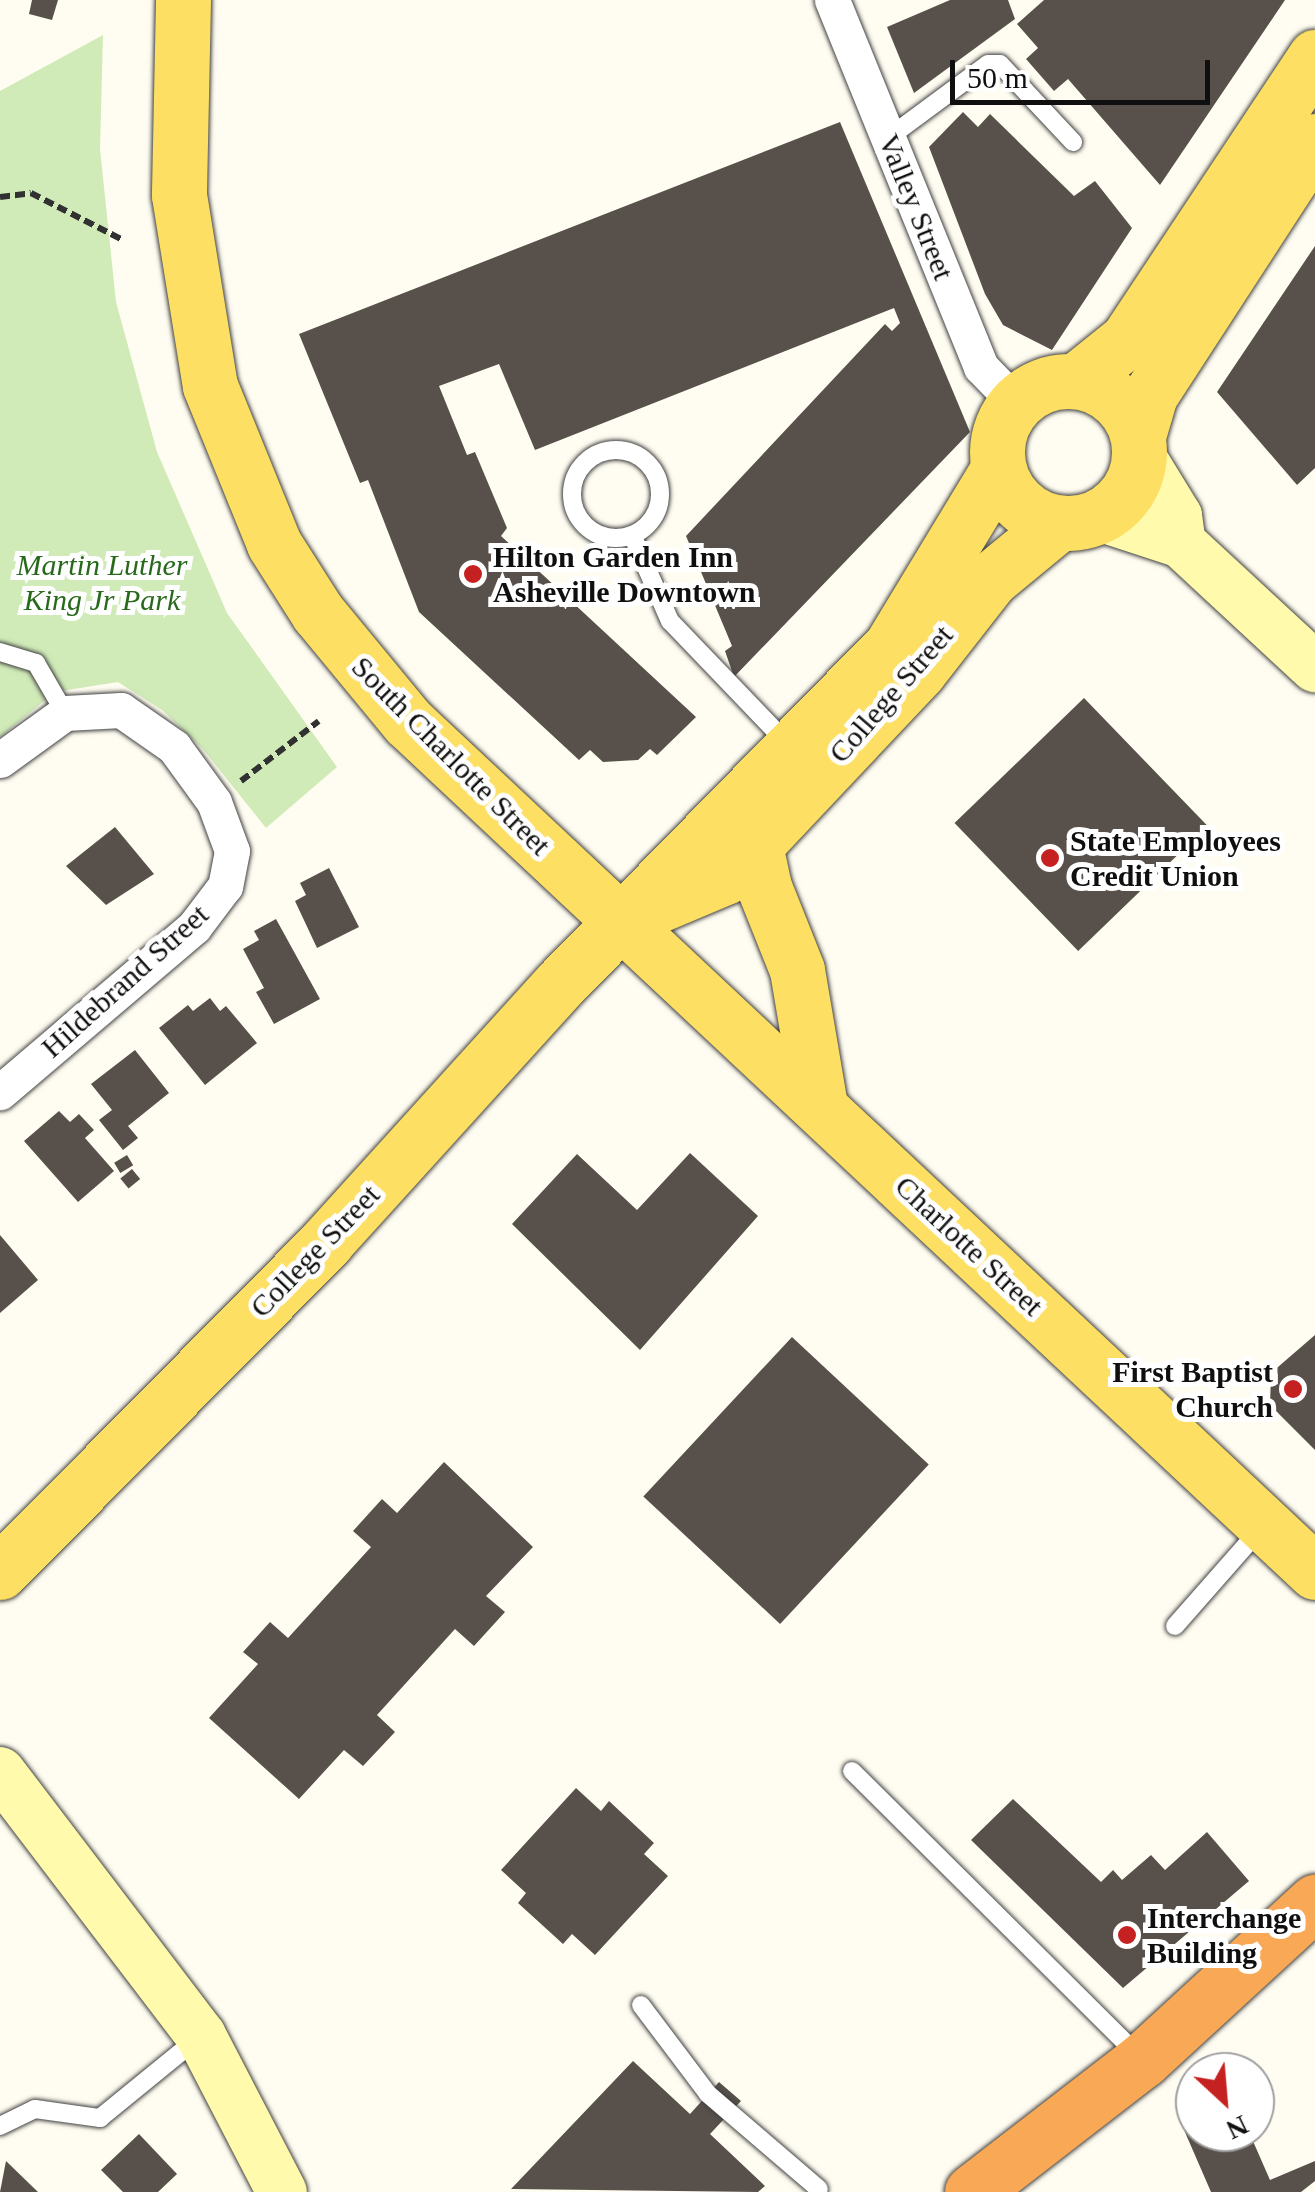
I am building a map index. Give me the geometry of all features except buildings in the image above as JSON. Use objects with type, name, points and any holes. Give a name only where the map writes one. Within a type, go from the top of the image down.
[{"type":"highway","points":[[972,2192],[1143,2060],[1315,1902]]},
{"type":"main road","name":"South Charlotte Street","points":[[183,0],[175,139],[191,297],[210,386],[274,544],[355,664],[394,708],[621,921]]},
{"type":"main road","points":[[1308,100],[1127,340],[1076,381],[1034,389],[1016,402],[999,434],[998,469],[1027,511],[1181,543],[1315,667]]},
{"type":"main road","points":[[1079,519],[1127,490],[1150,394],[1308,100]]},
{"type":"main road","points":[[1076,381],[1108,393],[1177,516],[1181,543]]},
{"type":"main road","name":"College Street","points":[[0,1572],[326,1242],[621,921],[890,646],[998,469]]},
{"type":"main road","name":"College Street","points":[[621,921],[725,877],[919,671],[991,578],[1079,519]]},
{"type":"main road","points":[[756,845],[764,888],[797,970],[820,1106]]},
{"type":"main road","name":"Charlotte Street","points":[[621,921],[1315,1572]]},
{"type":"main road","points":[[0,1772],[201,2036],[282,2192]]},
{"type":"street","name":"Valley Street","points":[[832,0],[980,367],[1016,402]]},
{"type":"street","name":"Hildebrand Street","points":[[0,1092],[194,927],[225,886],[232,851],[214,802],[174,747],[121,710],[65,713]]},
{"type":"street","points":[[0,760],[65,713]]},
{"type":"lane","points":[[888,138],[988,64],[1000,64],[1073,142]]},
{"type":"lane","points":[[604,451],[634,453],[655,472],[660,502],[654,516],[632,535],[591,530],[574,508],[580,468],[604,451]]},
{"type":"lane","points":[[632,535],[670,621],[790,746]]},
{"type":"lane","points":[[0,652],[36,664],[65,713]]},
{"type":"lane","points":[[1175,1626],[1265,1524]]},
{"type":"lane","points":[[852,1771],[1143,2060]]},
{"type":"lane","points":[[641,2005],[708,2094],[818,2190]]},
{"type":"lane","points":[[0,2126],[35,2109],[100,2118],[201,2036]]},
{"type":"path","points":[[0,196],[31,193],[121,239]]},
{"type":"path","points":[[214,802],[319,721]]},
{"type":"green space","name":"Martin Luther King Jr Park","points":[[103,35],[100,149],[116,302],[157,452],[227,613],[337,767],[266,828],[202,748],[162,710],[118,682],[55,692],[0,737],[0,91]]},
{"type":"place","name":"Hilton Garden Inn Asheville Downtown","points":[[473,574]]},
{"type":"place","name":"State Employees Credit Union","points":[[1050,858]]},
{"type":"place","name":"First Baptist Church","points":[[1293,1389]]},
{"type":"place","name":"Interchange Building","points":[[1127,1935]]}]
